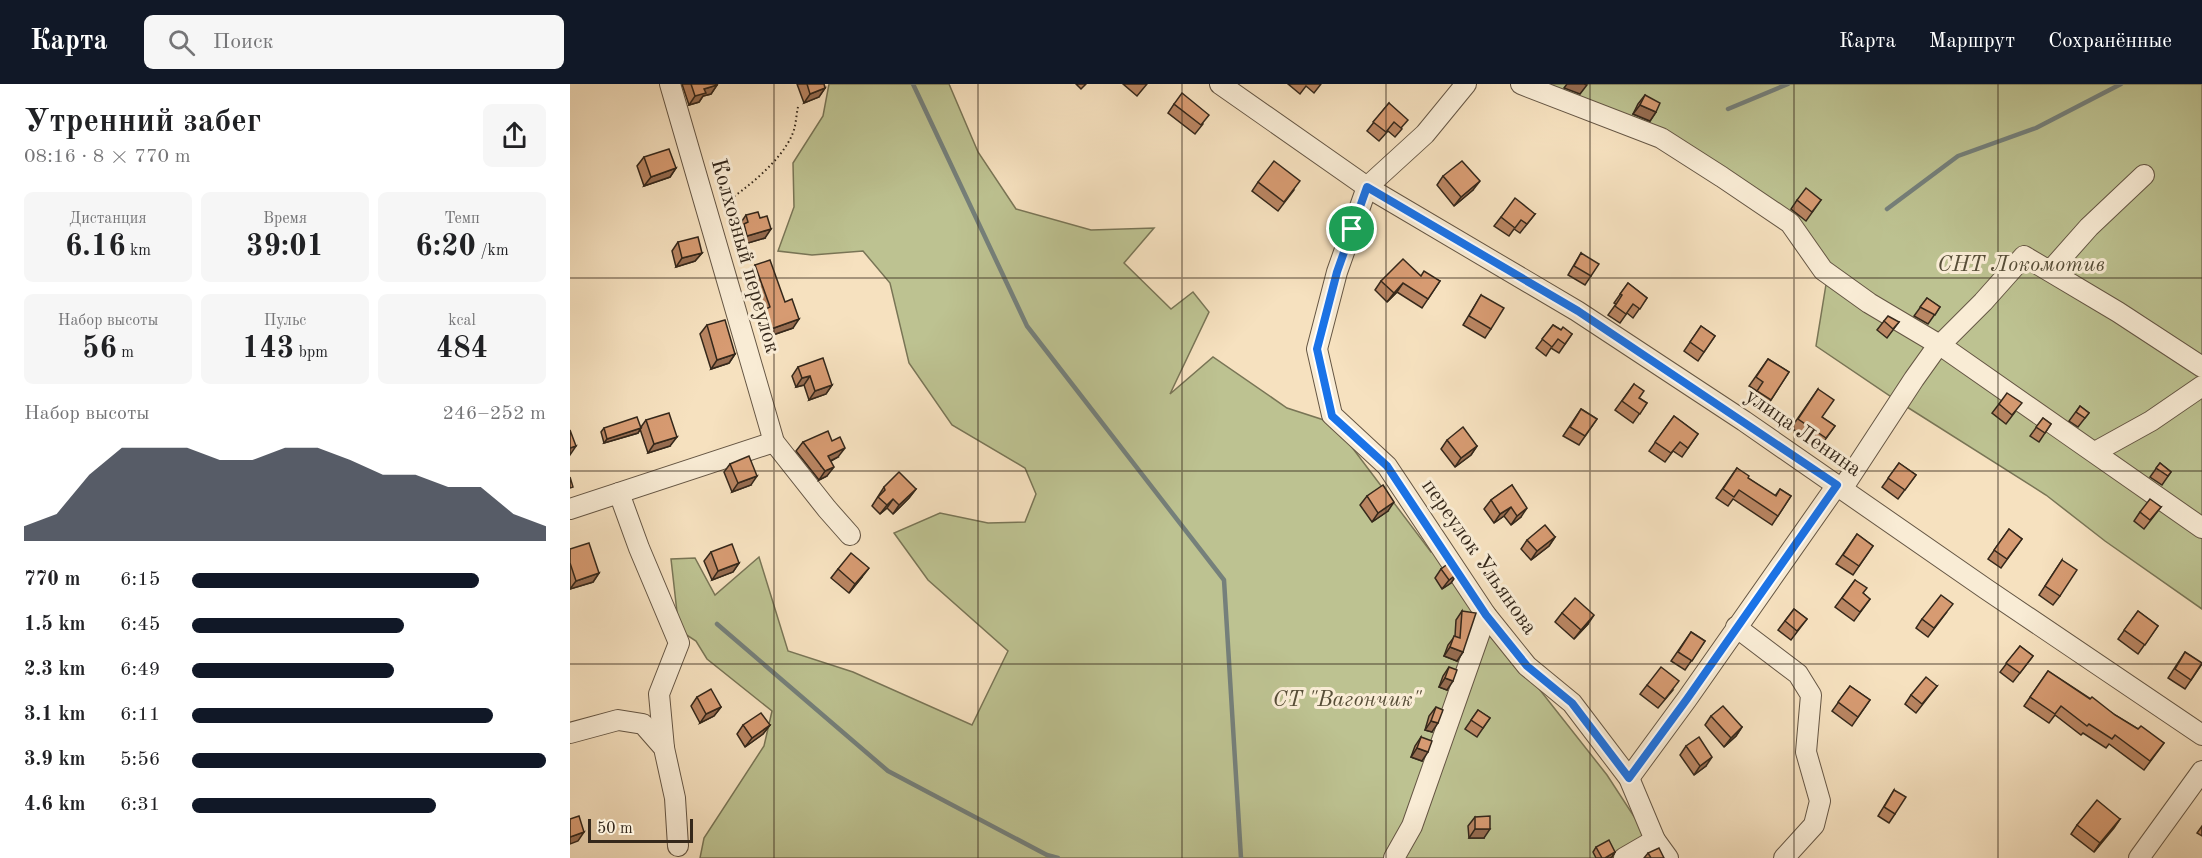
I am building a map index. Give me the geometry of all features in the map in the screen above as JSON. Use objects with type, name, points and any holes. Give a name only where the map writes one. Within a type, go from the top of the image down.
[{"type":"street","name":"Колхозный переулок","points":[[670,84],[774,442],[850,535]]},
{"type":"street","name":"улица Ленина","points":[[1220,84],[1367,187],[1578,311],[2202,735]]},
{"type":"street","points":[[1367,187],[1425,134],[1466,84]]},
{"type":"street","points":[[1521,84],[1661,138],[1790,223],[1823,270],[1869,303],[1941,345],[2202,528]]},
{"type":"street","points":[[2050,271],[2089,227],[2144,176]]},
{"type":"street","name":"переулок Ульянова","points":[[1367,187],[1337,272],[1317,349],[1332,416],[1387,466],[1486,615],[1527,666],[1572,703],[1629,778],[1655,840],[1668,858]]},
{"type":"street","points":[[1629,778],[1736,627],[1840,487],[1914,379],[1941,345],[2024,256],[2118,312],[2202,367]]},
{"type":"street","points":[[2095,452],[2151,421],[2202,386]]},
{"type":"street","points":[[570,509],[774,442]]},
{"type":"street","points":[[619,493],[639,548],[679,643],[659,694],[664,748],[675,798],[678,846]]},
{"type":"street","points":[[1394,858],[1412,826],[1486,615]]},
{"type":"street","points":[[1736,627],[1798,674],[1811,695],[1806,752],[1820,801],[1814,825],[1784,858]]},
{"type":"street","points":[[570,733],[618,720],[643,724],[664,748]]},
{"type":"street","points":[[2139,858],[2202,771]]},
{"type":"street","points":[[1624,858],[1655,840]]},
{"type":"path","points":[[708,214],[734,197],[778,157],[793,134],[798,108]]},
{"type":"green space","name":"СТ \"Вагончик\"","points":[[829,84],[949,84],[978,152],[1016,209],[1091,230],[1154,228],[1124,263],[1171,309],[1193,292],[1209,312],[1170,394],[1213,357],[1287,408],[1330,422],[1348,442],[1431,552],[1437,548],[1476,609],[1607,775],[1661,858],[700,858],[704,838],[764,746],[772,711],[707,659],[696,641],[679,630],[671,559],[695,558],[715,595],[759,557],[788,651],[853,672],[972,725],[1008,651],[928,580],[894,533],[940,513],[988,523],[1025,522],[1036,494],[1025,468],[952,425],[909,363],[890,283],[863,251],[812,255],[778,251],[794,207],[793,163],[823,116]]},
{"type":"green space","name":"СНТ Локомотив","points":[[1544,84],[2202,84],[2202,609],[2105,541],[2046,495],[1896,400],[1816,346],[1829,266],[1802,224]]},
{"type":"building","points":[[691,84],[717,85],[704,89],[706,93],[695,96]]},
{"type":"building","points":[[807,84],[824,84],[825,88],[810,94]]},
{"type":"building","points":[[1182,93],[1209,115],[1201,125],[1174,104]]},
{"type":"building","points":[[1645,95],[1660,103],[1656,112],[1640,105]]},
{"type":"building","points":[[1389,103],[1408,120],[1401,128],[1394,122],[1386,132],[1373,122]]},
{"type":"building","points":[[669,149],[676,168],[651,177],[644,157]]},
{"type":"building","points":[[1274,161],[1300,181],[1284,202],[1258,182]]},
{"type":"building","points":[[1462,161],[1480,181],[1461,197],[1443,176]]},
{"type":"building","points":[[1806,188],[1821,200],[1812,212],[1797,200]]},
{"type":"building","points":[[1515,198],[1535,214],[1527,224],[1521,220],[1515,228],[1501,217]]},
{"type":"building","points":[[758,212],[760,218],[767,216],[771,229],[747,236],[744,224],[748,222],[746,215]]},
{"type":"building","points":[[698,237],[702,253],[682,258],[678,242]]},
{"type":"building","points":[[1581,253],[1599,264],[1591,276],[1574,266]]},
{"type":"building","points":[[1403,259],[1421,276],[1424,271],[1440,281],[1428,299],[1403,283],[1394,293],[1381,281]]},
{"type":"building","points":[[770,260],[785,302],[792,299],[799,319],[771,329],[764,310],[770,307],[755,265]]},
{"type":"building","points":[[1628,283],[1647,298],[1640,309],[1633,304],[1626,314],[1615,306]]},
{"type":"building","points":[[1481,295],[1504,308],[1491,329],[1469,316]]},
{"type":"building","points":[[1927,298],[1940,307],[1935,315],[1920,307]]},
{"type":"building","points":[[1888,316],[1899,322],[1893,329],[1884,321]]},
{"type":"building","points":[[725,320],[735,354],[717,360],[707,325]]},
{"type":"building","points":[[1553,325],[1561,330],[1563,327],[1572,334],[1565,344],[1558,339],[1552,347],[1542,339]]},
{"type":"building","points":[[1701,326],[1715,336],[1704,352],[1690,342]]},
{"type":"building","points":[[823,358],[832,385],[815,391],[810,376],[802,378],[798,367]]},
{"type":"building","points":[[1768,359],[1789,372],[1771,400],[1757,391],[1763,382],[1756,377]]},
{"type":"building","points":[[1634,384],[1644,391],[1639,398],[1647,403],[1640,414],[1622,401]]},
{"type":"building","points":[[1818,389],[1834,400],[1822,417],[1835,426],[1826,438],[1798,419]]},
{"type":"building","points":[[2007,393],[2022,403],[2012,415],[1999,404]]},
{"type":"building","points":[[2080,406],[2089,413],[2085,418],[2076,412]]},
{"type":"building","points":[[1581,409],[1597,419],[1585,436],[1570,427]]},
{"type":"building","points":[[669,413],[677,437],[654,444],[646,420]]},
{"type":"building","points":[[1674,416],[1698,434],[1688,448],[1680,442],[1671,453],[1655,442]]},
{"type":"building","points":[[637,417],[641,428],[607,439],[604,428]]},
{"type":"building","points":[[2043,418],[2051,424],[2045,433],[2036,427]]},
{"type":"building","points":[[1463,427],[1477,446],[1461,458],[1447,440]]},
{"type":"building","points":[[570,430],[576,446],[570,448]]},
{"type":"building","points":[[828,431],[832,441],[840,437],[845,448],[828,456],[834,467],[825,471],[803,442]]},
{"type":"building","points":[[749,456],[757,476],[738,483],[730,464]]},
{"type":"building","points":[[1899,463],[1916,475],[1905,490],[1888,478]]},
{"type":"building","points":[[2160,463],[2171,472],[2168,476],[2156,468]]},
{"type":"building","points":[[1737,468],[1776,496],[1780,489],[1791,496],[1778,516],[1739,490],[1734,497],[1723,489]]},
{"type":"building","points":[[899,472],[916,489],[899,505],[893,499],[887,505],[878,497],[885,490],[884,487]]},
{"type":"building","points":[[1383,485],[1394,502],[1378,513],[1367,496]]},
{"type":"building","points":[[1512,485],[1527,508],[1517,516],[1511,507],[1500,514],[1491,500]]},
{"type":"building","points":[[2150,499],[2161,507],[2150,520],[2140,512]]},
{"type":"building","points":[[1545,525],[1555,537],[1537,551],[1527,540]]},
{"type":"building","points":[[2009,529],[2022,539],[2007,559],[1994,550]]},
{"type":"building","points":[[1857,534],[1873,546],[1859,566],[1843,555]]},
{"type":"building","points":[[589,543],[599,573],[576,581],[570,563],[570,549]]},
{"type":"building","points":[[732,544],[739,563],[718,571],[711,552]]},
{"type":"building","points":[[851,553],[869,568],[855,584],[838,569]]},
{"type":"building","points":[[2062,560],[2077,570],[2060,596],[2045,586]]},
{"type":"building","points":[[1449,563],[1457,574],[1449,580],[1441,569]]},
{"type":"building","points":[[1855,580],[1867,588],[1863,593],[1870,599],[1860,612],[1842,598]]},
{"type":"building","points":[[1941,595],[1953,604],[1934,628],[1922,619]]},
{"type":"building","points":[[1575,598],[1594,615],[1581,630],[1562,613]]},
{"type":"building","points":[[1794,609],[1807,619],[1797,631],[1785,621]]},
{"type":"building","points":[[1462,611],[1476,613],[1463,652],[1450,647],[1454,636],[1460,638]]},
{"type":"building","points":[[2138,611],[2158,626],[2145,645],[2124,630]]},
{"type":"building","points":[[1691,632],[1705,641],[1692,661],[1678,652]]},
{"type":"building","points":[[2020,646],[2033,656],[2020,673],[2006,663]]},
{"type":"building","points":[[2185,652],[2202,663],[2191,680],[2175,669]]},
{"type":"building","points":[[1449,667],[1457,670],[1453,681],[1445,678]]},
{"type":"building","points":[[1661,667],[1679,681],[1665,699],[1647,685]]},
{"type":"building","points":[[2048,671],[2090,699],[2092,697],[2138,729],[2141,726],[2164,743],[2150,761],[2115,735],[2112,739],[2089,724],[2087,726],[2061,706],[2055,714],[2030,697]]},
{"type":"building","points":[[1926,677],[1937,686],[1922,704],[1911,695]]},
{"type":"building","points":[[1850,686],[1870,700],[1858,717],[1838,702]]},
{"type":"building","points":[[711,689],[721,707],[706,714],[697,697]]},
{"type":"building","points":[[1723,706],[1742,727],[1731,738],[1711,716]]},
{"type":"building","points":[[1436,707],[1443,710],[1438,723],[1431,721]]},
{"type":"building","points":[[1478,710],[1490,718],[1483,728],[1471,720]]},
{"type":"building","points":[[761,713],[770,725],[752,738],[743,725]]},
{"type":"building","points":[[1421,737],[1432,741],[1428,752],[1417,748]]},
{"type":"building","points":[[1699,737],[1712,757],[1700,766],[1686,746]]},
{"type":"building","points":[[1894,790],[1906,797],[1895,814],[1884,807]]},
{"type":"building","points":[[2097,800],[2120,819],[2100,843],[2077,825]]},
{"type":"building","points":[[579,816],[584,832],[570,837],[570,819]]},
{"type":"building","points":[[1490,816],[1490,829],[1475,829],[1475,817]]},
{"type":"building","points":[[1609,840],[1615,852],[1602,858],[1596,847]]},
{"type":"building","points":[[1659,848],[1664,858],[1651,858],[1648,853]]},
{"type":"waterway","points":[[913,84],[1027,326],[1224,580],[1241,858]]},
{"type":"waterway","points":[[1728,109],[1788,84]]},
{"type":"waterway","points":[[1887,209],[1958,156],[2036,128],[2121,84]]},
{"type":"waterway","points":[[717,624],[888,771],[1047,855],[1058,858]]},
{"type":"route","points":[[1367,187],[1578,311],[1837,485],[1629,778],[1572,703],[1527,666],[1486,615],[1387,466],[1332,416],[1317,349],[1337,272],[1352,229],[1367,187]]}]
